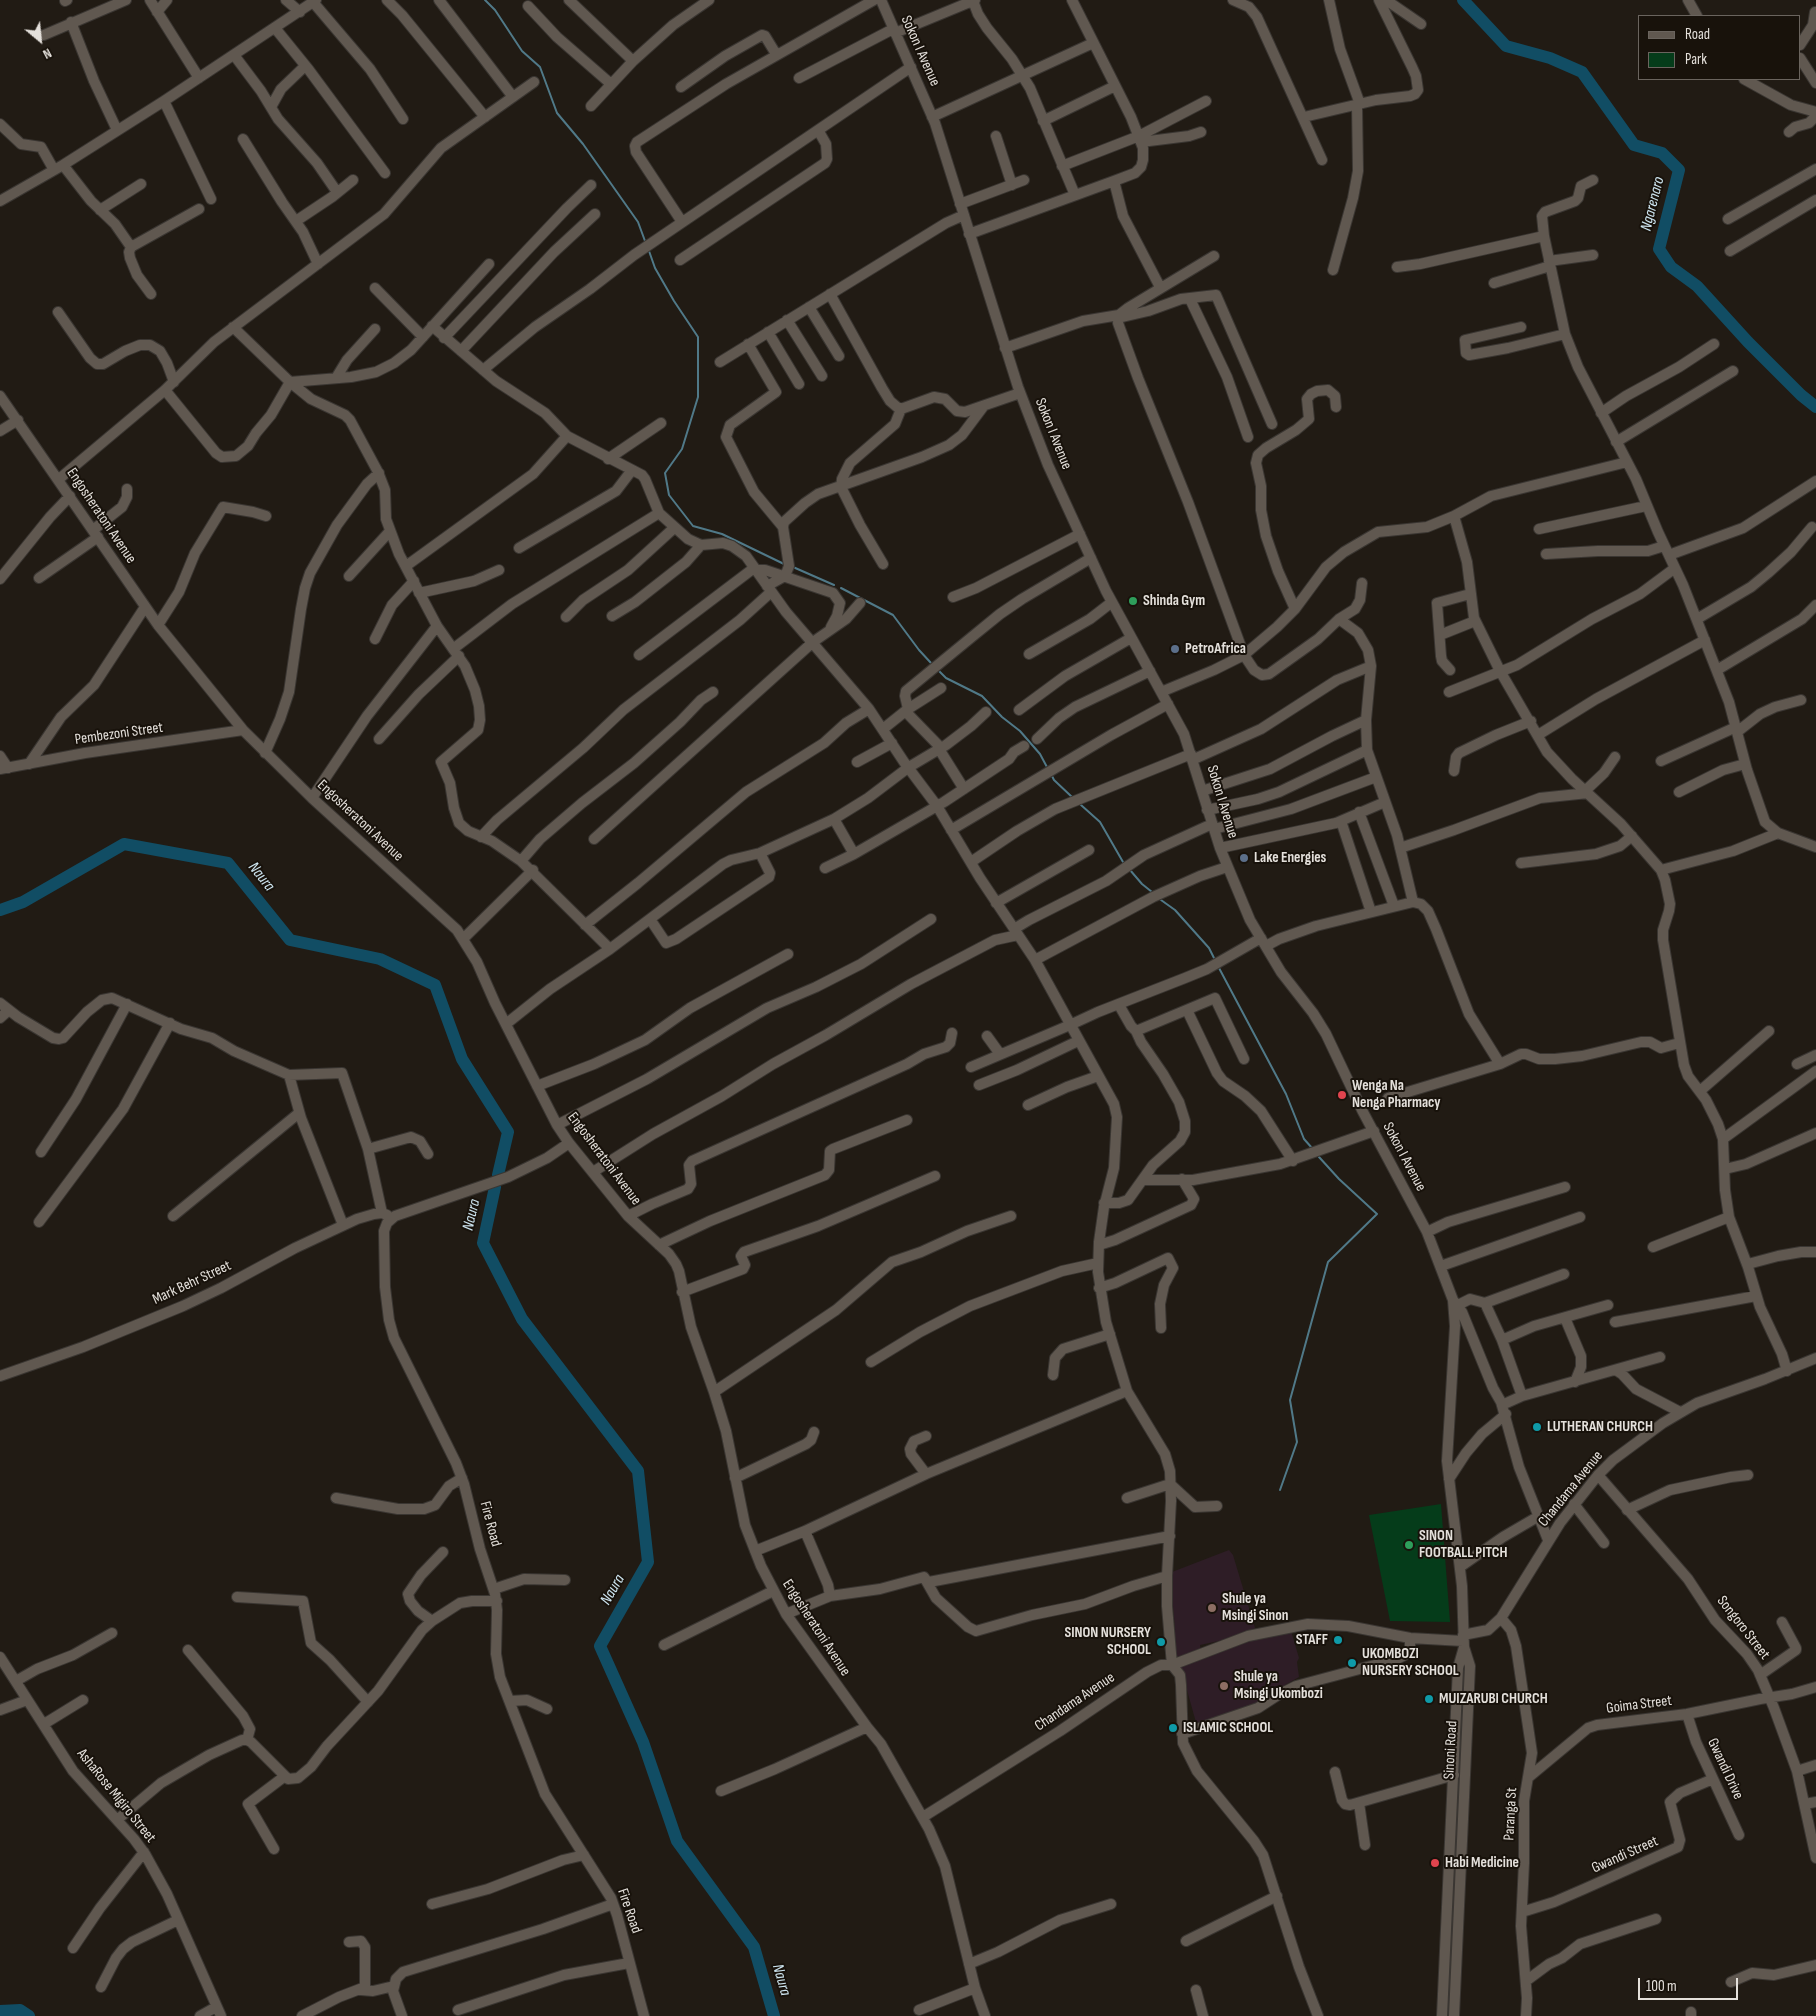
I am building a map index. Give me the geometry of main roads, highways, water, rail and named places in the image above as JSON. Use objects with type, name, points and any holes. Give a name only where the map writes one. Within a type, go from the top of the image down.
[{"type":"waterway","points":[[485,0],[495,10],[522,51],[540,67],[557,113],[583,144],[638,222],[645,241]]},
{"type":"waterway","name":"Ngarenaro","points":[[1463,0],[1506,46],[1550,58],[1582,72],[1634,145],[1662,153],[1679,170],[1659,249],[1671,267],[1697,286],[1748,342],[1801,395],[1816,407]]},
{"type":"waterway","points":[[649,251],[655,268],[698,337],[698,397],[682,449],[665,473],[669,495],[693,526],[722,534],[784,564]]},
{"type":"waterway","points":[[793,567],[834,585]]},
{"type":"waterway","points":[[841,588],[893,615],[931,663]]},
{"type":"waterway","points":[[939,671],[946,678],[982,696],[1002,717],[1020,731],[1040,754],[1048,769]]},
{"type":"waterway","points":[[1052,776],[1072,797]]},
{"type":"waterway","points":[[1081,805],[1100,822],[1123,862]]},
{"type":"waterway","name":"Naura","points":[[0,910],[23,902],[124,844],[228,863],[290,940],[380,959],[435,985],[462,1059],[508,1132],[498,1175]]},
{"type":"waterway","points":[[1130,870],[1152,892]]},
{"type":"waterway","points":[[1161,900],[1175,910],[1209,948],[1214,958]]},
{"type":"waterway","points":[[1219,968],[1286,1094],[1304,1139],[1312,1148]]},
{"type":"waterway","points":[[1280,1490],[1297,1442],[1290,1400],[1328,1262],[1377,1214],[1339,1179],[1319,1157]]},
{"type":"waterway","name":"Naura","points":[[495,1187],[483,1243],[522,1319],[638,1471],[648,1562],[600,1646],[643,1742],[677,1841],[754,1947],[774,2016]]},
{"type":"waterway","points":[[0,2011],[20,2010],[29,2016]]},
{"type":"place","name":"Shinda Gym","points":[[1133,601]]},
{"type":"place","name":"PetroAfrica","points":[[1175,649]]},
{"type":"place","name":"Lake Energies","points":[[1244,858]]},
{"type":"place","name":"Wenga Na Nenga Pharmacy","points":[[1342,1095]]},
{"type":"place","name":"LUTHERAN CHURCH","points":[[1537,1427]]},
{"type":"place","name":"SINON FOOTBALL PITCH","points":[[1409,1545]]},
{"type":"place","name":"Shule ya Msingi Sinon","points":[[1212,1608]]},
{"type":"place","name":"STAFF","points":[[1338,1640]]},
{"type":"place","name":"SINON NURSERY SCHOOL","points":[[1161,1642]]},
{"type":"place","name":"UKOMBOZI NURSERY SCHOOL","points":[[1352,1663]]},
{"type":"place","name":"Shule ya Msingi Ukombozi","points":[[1224,1686]]},
{"type":"place","name":"MUIZARUBI CHURCH","points":[[1429,1699]]},
{"type":"place","name":"ISLAMIC SCHOOL","points":[[1173,1728]]},
{"type":"place","name":"Habi Medicine","points":[[1435,1863]]}]
